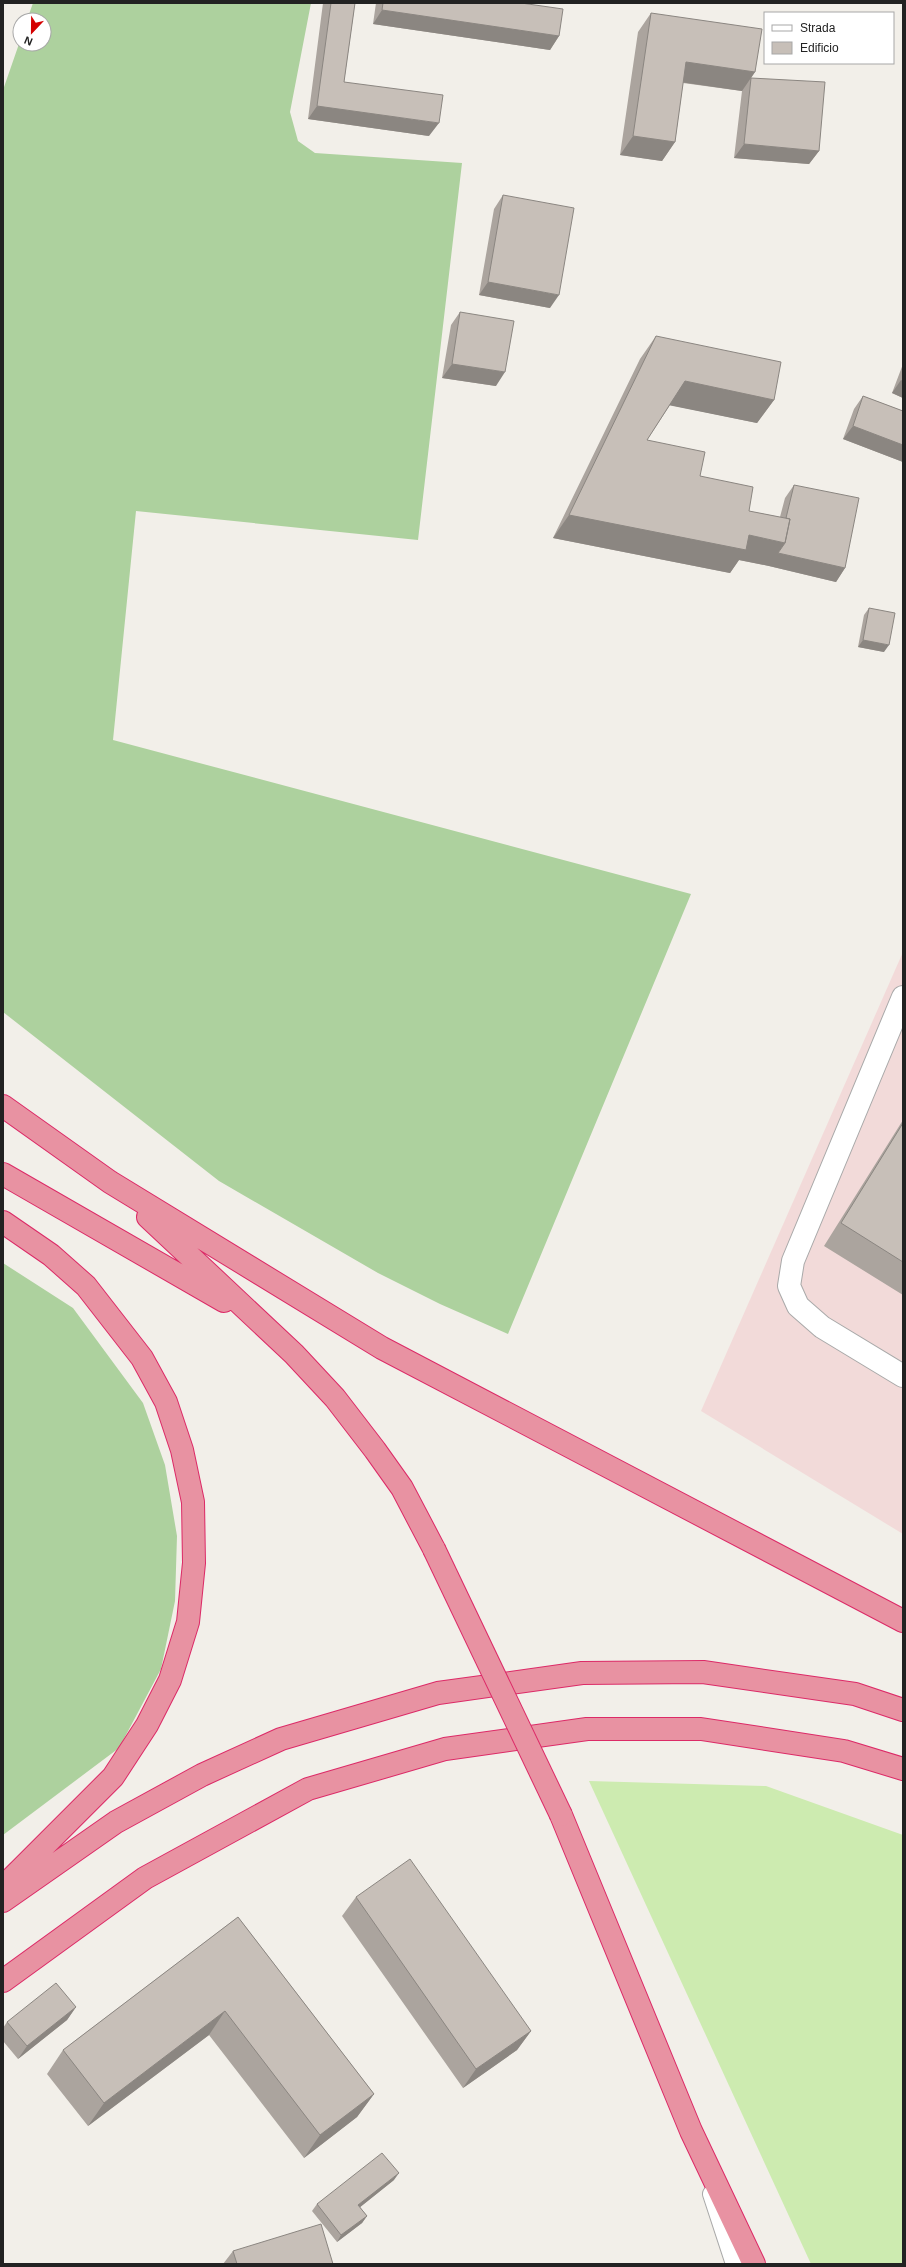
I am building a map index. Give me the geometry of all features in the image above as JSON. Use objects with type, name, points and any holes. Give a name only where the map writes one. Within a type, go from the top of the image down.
[{"type":"highway","points":[[3,1106],[110,1182],[382,1348],[903,1621]]},
{"type":"highway","points":[[3,1174],[256,1320]]},
{"type":"highway","points":[[110,1182],[294,1354],[335,1398],[402,1488],[434,1549],[561,1815],[691,2131],[754,2264]]},
{"type":"highway","points":[[3,1222],[51,1256],[86,1286],[142,1358],[166,1402],[182,1450],[193,1502],[194,1564],[188,1622],[170,1680],[147,1726],[113,1777],[3,1887]]},
{"type":"highway","points":[[3,1901],[116,1822],[202,1775],[281,1738],[438,1692],[582,1673],[704,1672],[855,1694],[903,1710]]},
{"type":"highway","points":[[3,1981],[145,1878],[308,1789],[445,1749],[587,1729],[701,1729],[844,1750],[903,1769]]},
{"type":"street","points":[[903,997],[793,1261],[789,1286],[798,1306],[822,1327],[903,1376]]},
{"type":"lane","points":[[691,2131],[735,2264]]},
{"type":"shaded area","points":[[903,952],[903,1534],[701,1411]]},
{"type":"green space","points":[[33,3],[311,3],[290,112],[298,141],[315,153],[462,163],[418,540],[136,511],[113,740],[691,894],[508,1334],[440,1304],[378,1273],[219,1181],[3,1012],[3,90],[16,52],[52,52],[52,12],[30,12]]},
{"type":"green space","points":[[3,1263],[73,1308],[143,1403],[165,1465],[177,1536],[175,1601],[161,1669],[119,1748],[3,1835]]},
{"type":"green space","points":[[589,1781],[766,1786],[903,1835],[903,2264],[811,2264]]},
{"type":"building","points":[[331,3],[355,3],[344,82],[443,95],[439,123],[317,106]]},
{"type":"building","points":[[383,3],[521,3],[563,9],[559,36],[382,10]]},
{"type":"building","points":[[651,13],[762,29],[755,72],[686,62],[675,142],[633,136]]},
{"type":"building","points":[[751,78],[825,82],[819,151],[744,144]]},
{"type":"building","points":[[503,195],[574,208],[559,295],[488,282]]},
{"type":"building","points":[[460,312],[514,321],[505,372],[452,364]]},
{"type":"building","points":[[656,336],[781,362],[774,400],[685,381],[647,440],[705,452],[700,476],[753,487],[749,511],[790,519],[785,543],[749,535],[746,550],[569,515]]},
{"type":"building","points":[[863,396],[903,411],[903,445],[853,426]]},
{"type":"building","points":[[794,485],[859,498],[845,568],[778,553],[785,543],[790,519],[786,518]]},
{"type":"building","points":[[869,608],[895,613],[889,645],[863,640]]},
{"type":"building","points":[[903,1123],[903,1262],[841,1223]]},
{"type":"building","points":[[410,1859],[531,2031],[476,2069],[356,1897]]},
{"type":"building","points":[[238,1917],[374,2094],[320,2135],[225,2011],[104,2103],[63,2050]]},
{"type":"building","points":[[56,1983],[76,2007],[27,2046],[7,2022]]},
{"type":"building","points":[[382,2153],[399,2173],[358,2205],[367,2216],[341,2235],[317,2204]]},
{"type":"building","points":[[321,2224],[333,2264],[237,2264],[233,2251]]}]
